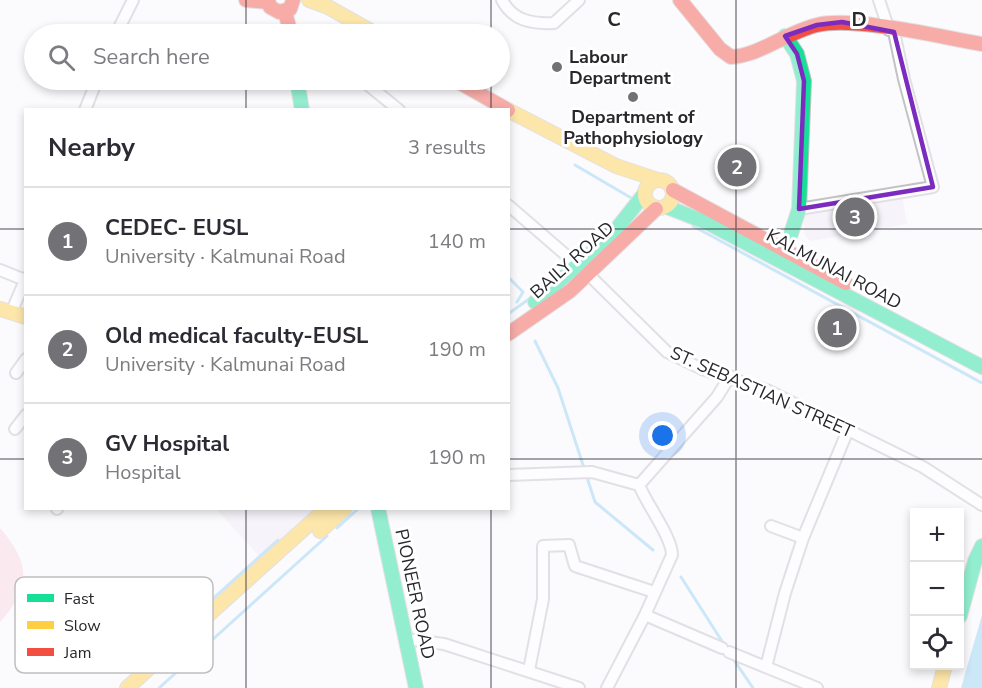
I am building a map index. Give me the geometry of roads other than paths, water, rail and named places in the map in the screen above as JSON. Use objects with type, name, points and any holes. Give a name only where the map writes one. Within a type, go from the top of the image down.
[{"type":"main road","points":[[246,0],[268,1],[274,10],[285,12],[290,9],[294,0]]},
{"type":"main road","points":[[309,0],[328,7],[358,24]]},
{"type":"main road","points":[[680,0],[720,49],[731,57],[744,56],[785,36],[817,25],[843,22],[982,44]]},
{"type":"main road","points":[[285,12],[290,24]]},
{"type":"main road","points":[[785,36],[797,54],[804,81],[799,209],[786,249]]},
{"type":"main road","points":[[299,90],[302,108]]},
{"type":"main road","points":[[472,90],[504,108]]},
{"type":"main road","points":[[510,111],[616,166],[668,183],[673,190],[673,200],[662,208],[648,203],[645,193],[616,166]]},
{"type":"main road","points":[[645,193],[649,184],[658,180]]},
{"type":"main road","name":"KALMUNAI ROAD","points":[[673,190],[786,249],[982,360]]},
{"type":"main road","name":"BAILY ROAD","points":[[510,333],[556,302],[640,204],[645,193]]},
{"type":"main road","name":"BAILY ROAD","points":[[510,319],[584,271],[662,208]]},
{"type":"main road","name":"KALMUNAI ROAD","points":[[662,208],[717,228],[982,367]]},
{"type":"main road","points":[[5,311],[24,316]]},
{"type":"main road","points":[[213,611],[325,510]]},
{"type":"main road","points":[[213,627],[343,510]]},
{"type":"main road","name":"PIONEER ROAD","points":[[378,510],[416,688]]},
{"type":"main road","points":[[964,601],[975,561],[982,546]]},
{"type":"main road","points":[[939,688],[944,670]]},
{"type":"main road","points":[[127,688],[144,673]]},
{"type":"main road","points":[[145,688],[162,673]]},
{"type":"street","points":[[121,24],[133,0]]},
{"type":"street","points":[[502,0],[515,17],[535,24],[554,23],[579,0]]},
{"type":"street","points":[[799,209],[933,187],[891,31],[879,0]]},
{"type":"street","points":[[86,108],[93,90]]},
{"type":"street","points":[[374,90],[397,108]]},
{"type":"street","name":"ST. SEBASTIAN STREET","points":[[510,207],[584,271],[667,352],[702,369],[730,376],[769,391],[923,467],[982,505]]},
{"type":"street","points":[[0,270],[24,279]]},
{"type":"street","points":[[5,311],[24,281]]},
{"type":"street","points":[[16,373],[24,362]]},
{"type":"street","points":[[639,485],[717,397],[730,376]]},
{"type":"street","points":[[15,429],[24,417]]},
{"type":"street","points":[[766,667],[785,593],[803,538],[848,430]]},
{"type":"street","points":[[510,475],[592,472],[639,485]]},
{"type":"street","points":[[607,688],[645,615],[672,555],[672,545],[647,505],[639,485]]},
{"type":"street","points":[[771,526],[803,538]]},
{"type":"street","points":[[529,670],[543,599],[543,546],[569,545],[575,566],[654,592]]},
{"type":"street","points":[[645,615],[817,688]]},
{"type":"street","points":[[406,639],[444,644],[579,688]]},
{"type":"water","points":[[982,615],[982,688],[961,688]]},
{"type":"waterway","points":[[575,165],[633,199]]},
{"type":"waterway","points":[[693,226],[982,383]]},
{"type":"waterway","points":[[510,279],[523,292],[517,302]]},
{"type":"waterway","points":[[510,313],[529,299]]},
{"type":"waterway","points":[[535,341],[558,388],[595,502],[653,550]]},
{"type":"waterway","points":[[337,528],[357,510]]},
{"type":"waterway","points":[[213,639],[327,536]]},
{"type":"waterway","points":[[213,599],[278,540]]},
{"type":"waterway","points":[[681,577],[725,646]]},
{"type":"waterway","points":[[732,657],[753,688]]},
{"type":"waterway","points":[[159,688],[176,673]]},
{"type":"place","name":"Labour Department","points":[[557,67]]},
{"type":"place","name":"Department of Pathophysiology","points":[[633,97]]},
{"type":"place","name":"Old medical faculty-EUSL","points":[[737,167]]},
{"type":"place","name":"GV Hospital","points":[[855,217]]},
{"type":"place","name":"CEDEC- EUSL","points":[[837,328]]}]
